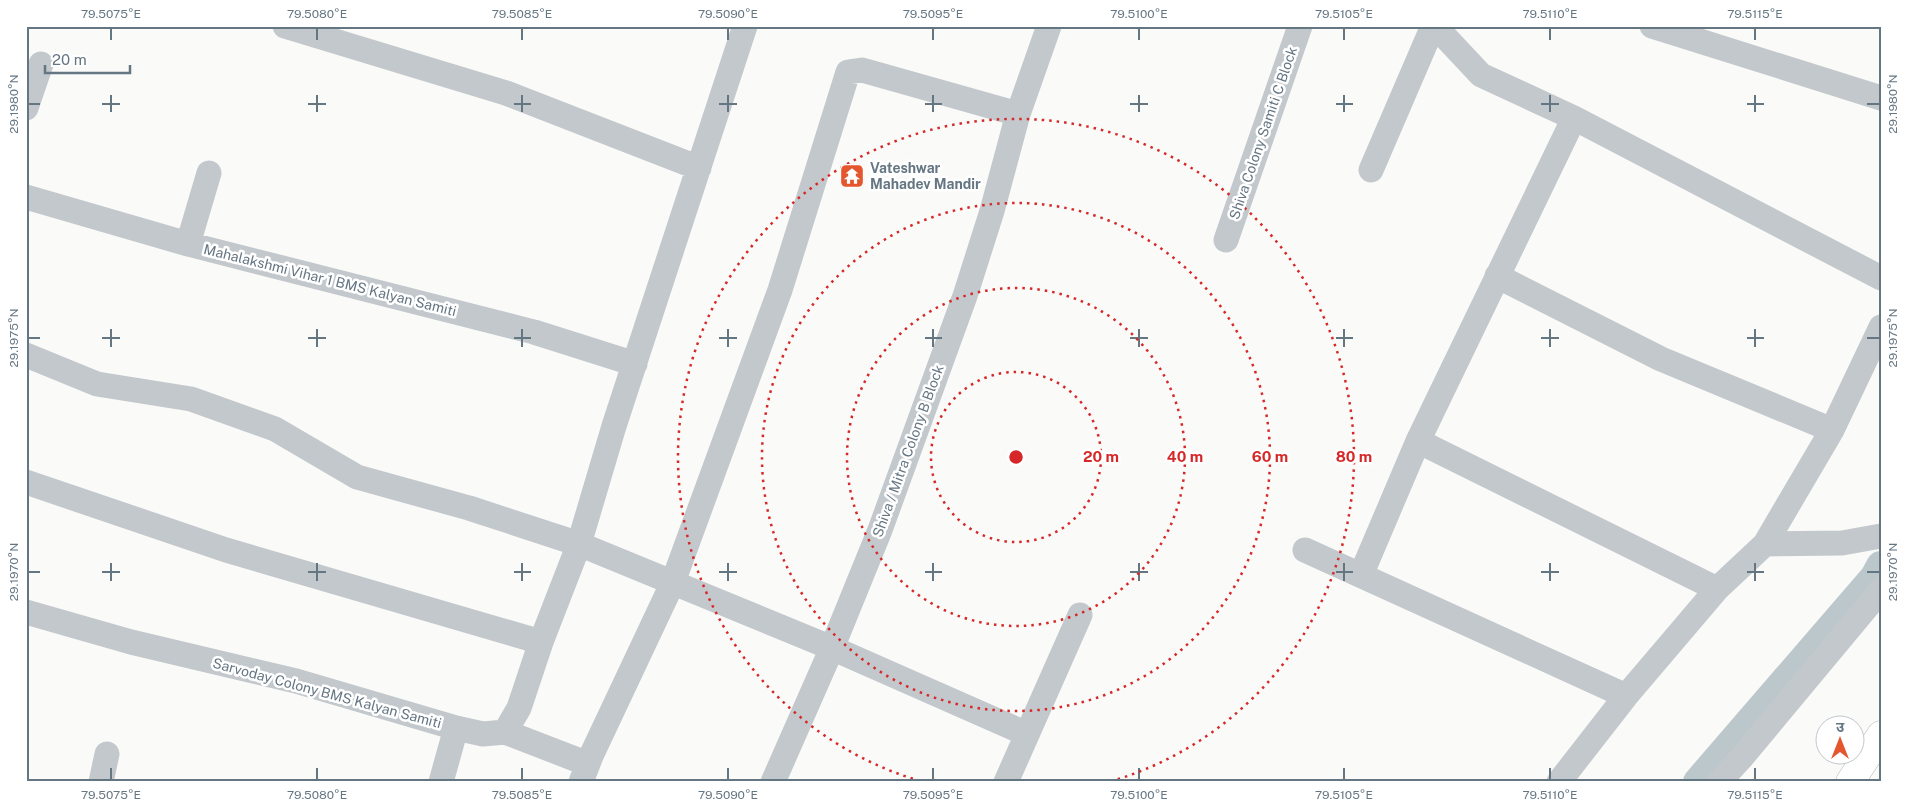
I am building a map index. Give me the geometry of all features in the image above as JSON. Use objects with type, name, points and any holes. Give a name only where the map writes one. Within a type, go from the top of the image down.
[{"type":"main road","points":[[1850,782],[1881,735]]},
{"type":"street","points":[[285,26],[506,93],[699,168]]},
{"type":"street","points":[[745,26],[634,364],[579,544],[541,642],[519,708],[505,732],[584,773],[673,582],[780,290],[848,72],[862,70],[1018,114]]},
{"type":"street","name":"Shiva / Mitra Colony B Block","points":[[773,782],[832,648],[880,530],[965,296],[992,211],[1018,114],[1049,26]]},
{"type":"street","name":"Shiva Colony Samiti C Block","points":[[1226,240],[1300,26]]},
{"type":"street","points":[[1371,170],[1434,26],[1481,75],[1574,118],[1881,278]]},
{"type":"street","points":[[1652,26],[1881,98]]},
{"type":"street","points":[[26,108],[40,64]]},
{"type":"street","points":[[1361,575],[1418,442],[1574,118]]},
{"type":"street","points":[[188,244],[210,172]]},
{"type":"street","name":"Mahalakshmi Vihar 1 BMS Kalyan Samiti","points":[[26,197],[188,244],[534,332],[634,364]]},
{"type":"street","points":[[1497,276],[1661,358],[1832,430]]},
{"type":"street","points":[[1559,782],[1626,696],[1717,589],[1764,544],[1832,430],[1881,327]]},
{"type":"street","points":[[26,355],[97,384],[191,399],[275,429],[357,477],[469,508],[579,544],[832,648],[1027,734]]},
{"type":"street","points":[[1418,442],[1717,589]]},
{"type":"street","points":[[26,482],[226,550],[541,642]]},
{"type":"street","points":[[1764,544],[1842,543],[1881,536]]},
{"type":"street","points":[[1305,550],[1626,696]]},
{"type":"street","points":[[1719,782],[1881,590]]},
{"type":"street","name":"Sarvoday Colony BMS Kalyan Samiti","points":[[26,612],[130,642],[296,681],[456,728],[483,734],[505,732]]},
{"type":"street","points":[[1006,782],[1080,615]]},
{"type":"street","points":[[441,782],[456,728]]},
{"type":"street","points":[[101,782],[107,754]]},
{"type":"waterway","points":[[1698,782],[1875,577],[1881,566]]},
{"type":"place","name":"Vateshwar Mahadev Mandir","points":[[852,176]]}]
